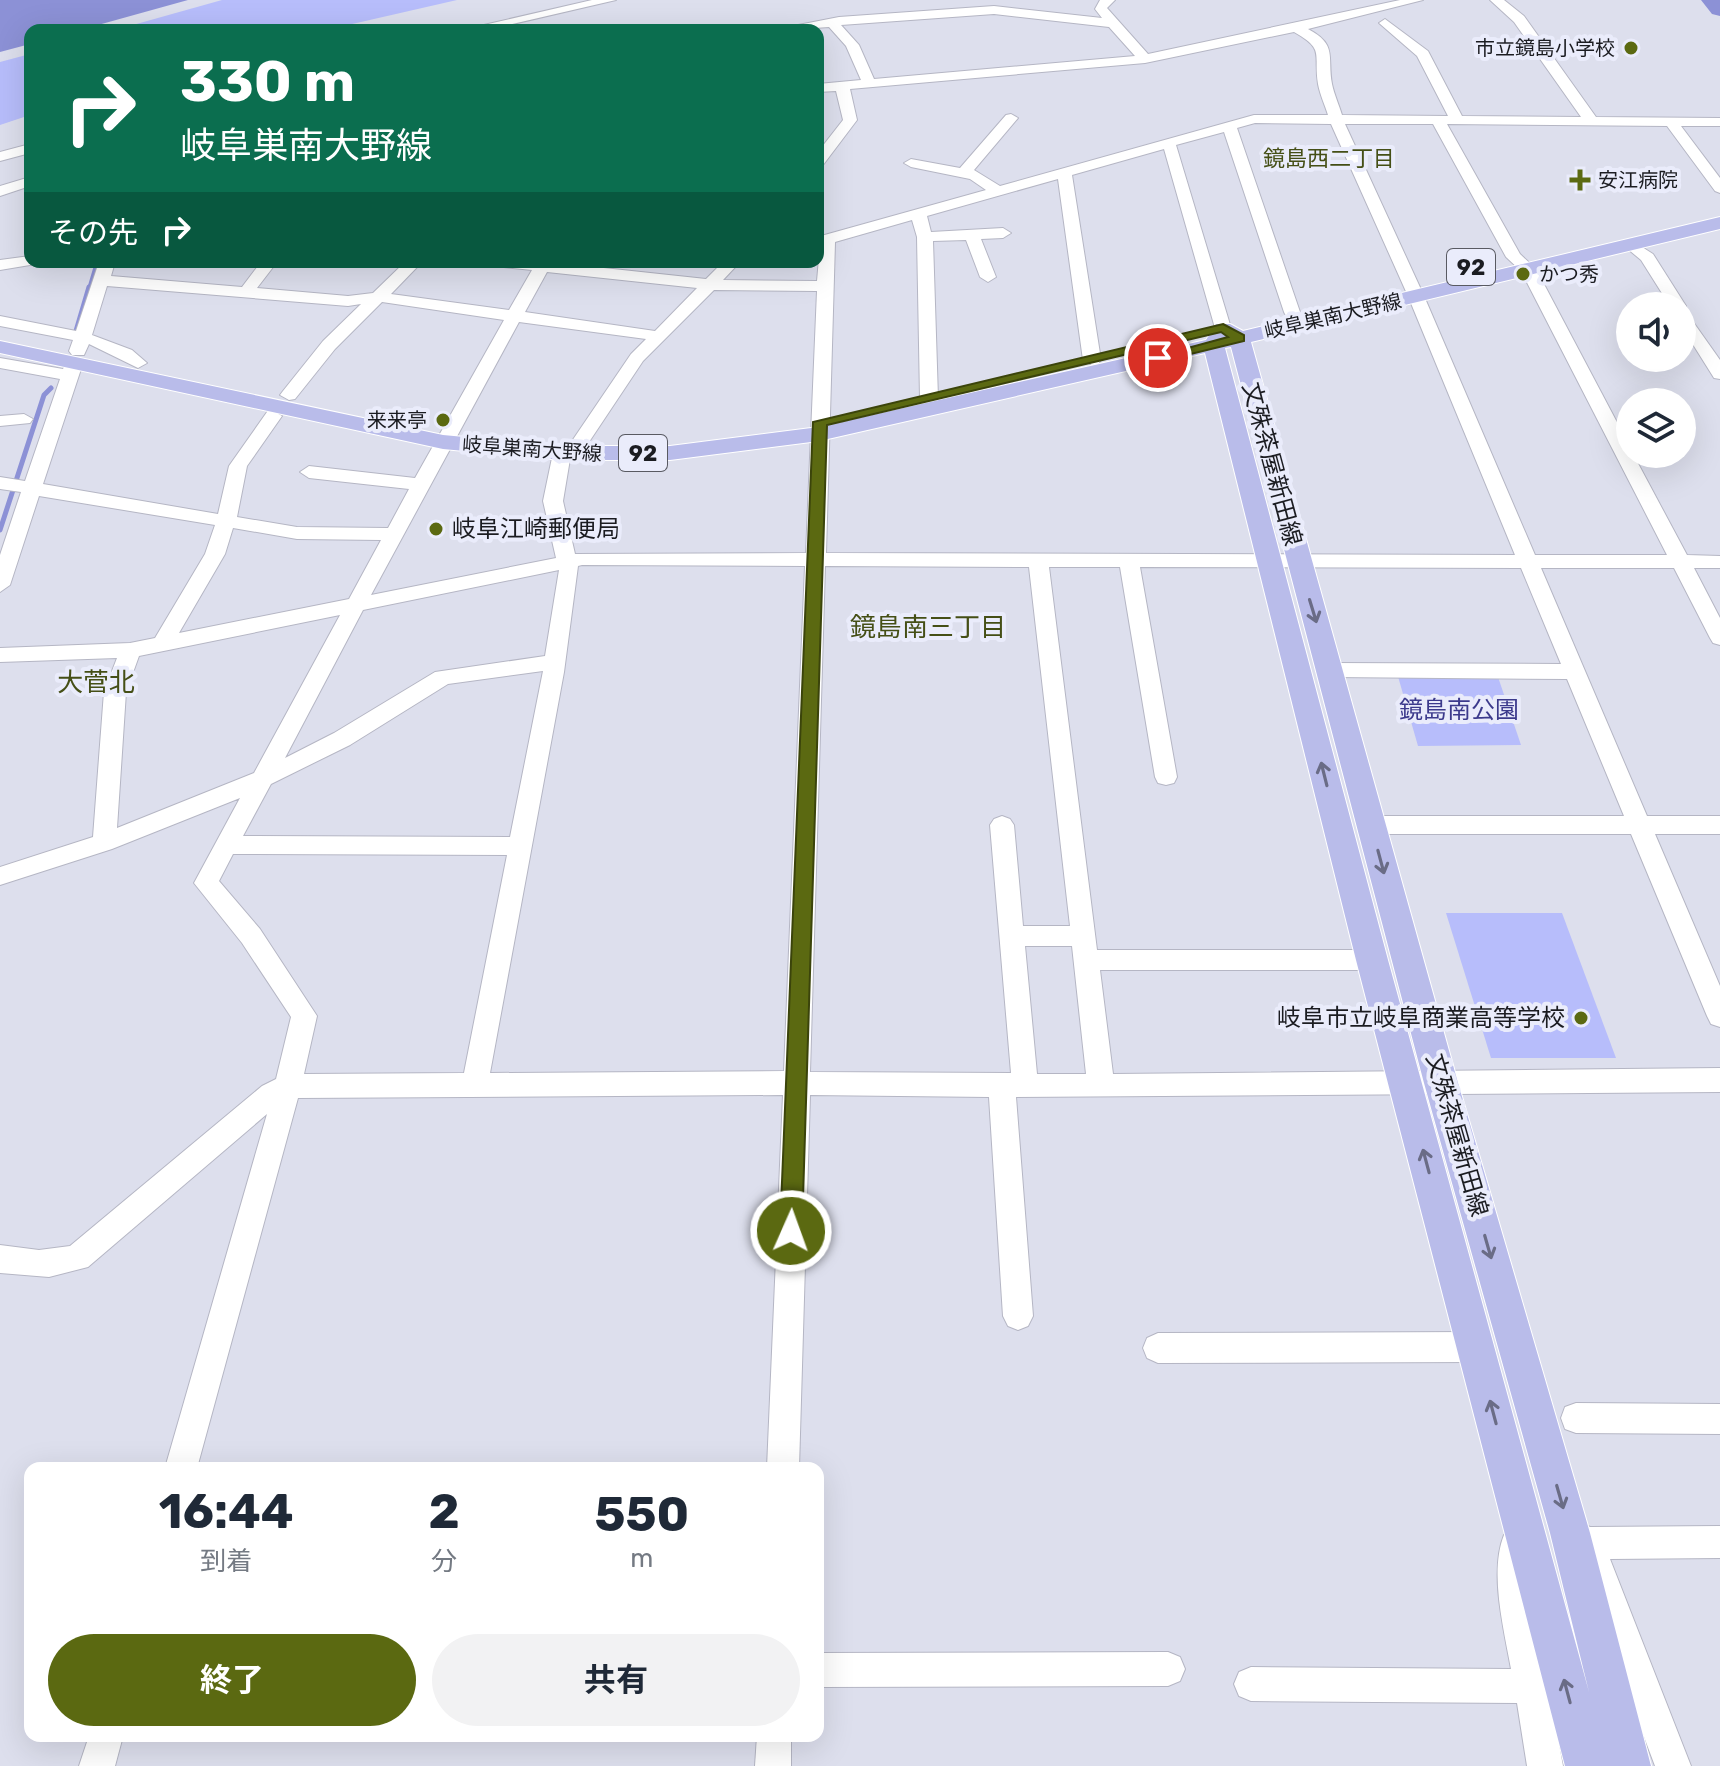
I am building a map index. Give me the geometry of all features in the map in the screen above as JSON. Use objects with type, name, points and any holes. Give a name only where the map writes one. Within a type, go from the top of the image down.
[{"type":"main road","name":"岐阜巣南大野線","points":[[0,335],[67,355],[447,435],[572,447],[684,452],[820,428],[1225,337],[1720,211]]},
{"type":"main road","name":"岐阜巣南大野線","points":[[1521,263],[1631,245],[1720,223]]},
{"type":"main road","name":"岐阜巣南大野線","points":[[820,428],[929,398],[1092,360],[1225,337],[1292,312],[1413,289]]},
{"type":"main road","name":"文殊茶屋新田線","points":[[1225,337],[1284,561],[1372,960],[1587,1766]]},
{"type":"main road","name":"岐阜巣南大野線","points":[[1,360],[67,355],[138,363],[289,395],[447,435]]},
{"type":"main road","name":"文殊茶屋新田線","points":[[1284,561],[1331,670],[1441,1083],[1579,1538],[1629,1766]]},
{"type":"street","points":[[496,24],[610,0]]},
{"type":"street","points":[[1109,0],[1100,7],[1145,59]]},
{"type":"street","points":[[824,88],[1145,59],[1417,0]]},
{"type":"street","points":[[1496,0],[1519,19],[1592,122]]},
{"type":"street","points":[[835,21],[841,5]]},
{"type":"street","points":[[821,24],[994,10],[1112,23]]},
{"type":"street","points":[[522,24],[550,12]]},
{"type":"street","points":[[835,21],[852,45],[870,84]]},
{"type":"street","points":[[1385,23],[1423,54],[1458,121]]},
{"type":"street","points":[[1295,27],[1315,38],[1325,51],[1325,83],[1336,120],[1413,289],[1720,1016]]},
{"type":"street","points":[[824,154],[850,120],[842,86]]},
{"type":"street","points":[[964,173],[1011,118]]},
{"type":"street","points":[[783,1462],[813,559],[827,239],[1254,119],[1720,122]]},
{"type":"street","points":[[1438,121],[1521,263],[1720,638]]},
{"type":"street","points":[[1671,122],[1720,188]]},
{"type":"street","points":[[1229,126],[1292,312]]},
{"type":"street","points":[[1166,142],[1171,148],[1225,337]]},
{"type":"street","points":[[0,157],[24,150]]},
{"type":"street","points":[[911,163],[975,175],[996,190]]},
{"type":"street","points":[[0,170],[24,165]]},
{"type":"street","points":[[1064,170],[1092,360]]},
{"type":"street","points":[[0,191],[24,183]]},
{"type":"street","points":[[918,212],[925,237],[929,398]]},
{"type":"street","points":[[925,237],[1003,233]]},
{"type":"street","points":[[972,235],[988,277]]},
{"type":"street","points":[[1631,245],[1647,257],[1669,292]]},
{"type":"street","points":[[0,265],[24,262]]},
{"type":"street","points":[[0,585],[15,486],[105,268]]},
{"type":"street","points":[[247,291],[264,268]]},
{"type":"street","points":[[289,395],[329,345],[408,268]]},
{"type":"street","points":[[183,1462],[288,1086],[304,1016],[251,936],[206,883],[514,315],[533,268]]},
{"type":"street","points":[[561,268],[712,285],[826,286]]},
{"type":"street","points":[[475,1085],[569,570],[553,501],[572,447],[637,358],[727,268]]},
{"type":"street","points":[[100,280],[348,301],[379,297],[657,336]]},
{"type":"street","points":[[0,321],[67,355]]},
{"type":"street","points":[[1696,335],[1720,374]]},
{"type":"street","points":[[1,360],[67,355]]},
{"type":"street","points":[[162,644],[215,554],[226,522],[238,466],[273,416]]},
{"type":"street","points":[[0,421],[24,419]]},
{"type":"street","points":[[309,472],[420,484]]},
{"type":"street","points":[[15,486],[297,533],[393,534]]},
{"type":"street","points":[[0,655],[130,650],[582,559],[1720,562]]},
{"type":"street","points":[[1038,560],[1101,1086]]},
{"type":"street","points":[[1129,560],[1166,777]]},
{"type":"street","points":[[104,843],[115,692],[130,650]]},
{"type":"street","points":[[0,876],[104,843],[263,778],[342,739],[443,677],[552,662]]},
{"type":"street","points":[[1331,670],[1577,672]]},
{"type":"street","points":[[1002,825],[1012,936],[1018,1316]]},
{"type":"street","points":[[1371,825],[1720,825]]},
{"type":"street","points":[[227,845],[520,846]]},
{"type":"street","points":[[1012,936],[1085,948],[1372,960]]},
{"type":"street","points":[[0,1259],[29,1264],[53,1263],[78,1257],[271,1094],[288,1086],[796,1083],[1101,1086],[1720,1080]]},
{"type":"street","points":[[1158,1348],[1475,1347]]},
{"type":"street","points":[[1576,1418],[1720,1419]]},
{"type":"street","points":[[1516,1502],[1516,1603],[1545,1766]]},
{"type":"street","points":[[1673,1766],[1579,1538],[1720,1542]]},
{"type":"street","points":[[824,1670],[1168,1669]]},
{"type":"street","points":[[1251,1684],[1531,1686]]},
{"type":"street","points":[[97,1766],[104,1742]]},
{"type":"street","points":[[773,1766],[774,1742]]},
{"type":"green space","points":[[222,0],[457,0],[352,24],[136,24]]},
{"type":"green space","points":[[24,56],[24,117],[0,125],[0,62]]},
{"type":"green space","name":"鏡島南公園","points":[[1397,673],[1497,674],[1521,745],[1418,746]]},
{"type":"green space","points":[[1446,913],[1562,913],[1616,1058],[1491,1058]]},
{"type":"shaded area","points":[[0,0],[188,0],[102,24],[24,24],[24,46],[0,52]]},
{"type":"waterway","points":[[1712,0],[1720,9]]},
{"type":"waterway","points":[[89,289],[95,268]]},
{"type":"waterway","points":[[76,331],[89,287]]},
{"type":"waterway","points":[[0,530],[44,395],[51,388]]},
{"type":"place","name":"市立鏡島小学校","points":[[1631,48]]},
{"type":"place","name":"安江病院","points":[[1580,180]]},
{"type":"place","name":"かつ秀","points":[[1523,274]]},
{"type":"place","name":"来来亭","points":[[443,420]]},
{"type":"place","name":"岐阜江崎郵便局","points":[[436,529]]},
{"type":"place","name":"岐阜市立岐阜商業高等学校","points":[[1581,1018]]},
{"type":"district","name":"鏡島西二丁目","points":[[1329,158]]},
{"type":"district","name":"鏡島南三丁目","points":[[928,627]]},
{"type":"district","name":"大菅北","points":[[96,682]]},
{"type":"route","points":[[791,1231],[820,422],[1223,328],[1239,338],[1158,358]]}]
